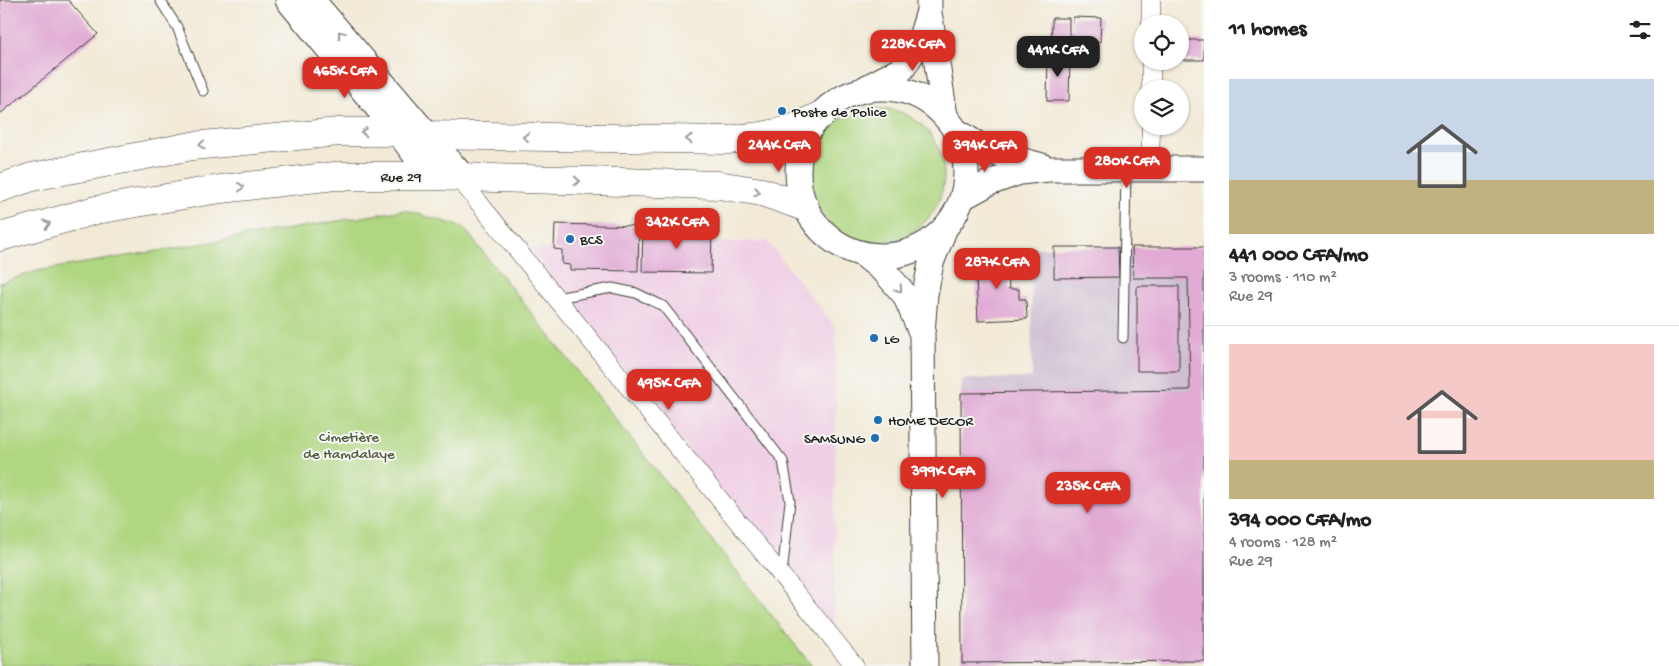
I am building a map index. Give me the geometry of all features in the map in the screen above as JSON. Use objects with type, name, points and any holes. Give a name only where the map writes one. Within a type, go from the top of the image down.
[{"type":"main road","points":[[288,0],[398,132],[431,176]]},
{"type":"main road","points":[[312,0],[461,177]]},
{"type":"main road","points":[[0,188],[32,177],[192,146],[339,132],[727,140],[762,136],[790,130],[821,115],[840,100],[902,69],[920,41],[929,6]]},
{"type":"main road","points":[[925,666],[922,333],[925,294],[931,263],[944,230],[955,214],[963,197],[966,164],[951,124],[929,6]]},
{"type":"main road","points":[[862,90],[884,88],[907,92],[928,101],[951,124],[988,151],[1050,169]]},
{"type":"main road","points":[[821,115],[807,135],[799,158],[799,183],[806,207],[829,238],[864,255],[885,272],[905,295],[922,333]]},
{"type":"main road","points":[[963,197],[989,183],[1020,172],[1050,169],[1204,169]]},
{"type":"main road","name":"Rue 29","points":[[0,237],[96,210],[213,190],[335,176],[431,176],[718,185],[762,192],[806,207]]},
{"type":"main road","points":[[864,255],[893,256],[921,247],[944,230]]},
{"type":"street","points":[[1151,15],[1152,0]]},
{"type":"street","points":[[1138,169],[1148,135]]},
{"type":"street","points":[[461,177],[556,298],[855,666]]},
{"type":"lane","points":[[160,0],[178,27],[204,91]]},
{"type":"lane","points":[[1123,338],[1138,169]]},
{"type":"lane","points":[[556,298],[612,288],[636,293],[663,306],[783,461],[790,501],[782,576]]},
{"type":"shaded area","points":[[767,241],[836,328],[834,635],[530,249]]},
{"type":"shaded area","points":[[1204,247],[1204,661],[962,663],[961,379],[1032,378],[1031,248]]},
{"type":"green space","points":[[877,108],[903,113],[914,119],[924,128],[933,138],[939,149],[944,175],[939,201],[933,212],[924,222],[914,231],[903,237],[877,242],[851,237],[840,231],[830,222],[821,212],[815,201],[810,175],[815,149],[821,138],[830,128],[840,119],[851,113]]},
{"type":"green space","name":"Cimetière de Hamdalaye","points":[[404,210],[463,227],[812,666],[0,666],[0,283],[37,271]]},
{"type":"building","points":[[0,0],[68,0],[98,34],[0,114]]},
{"type":"building","points":[[1073,17],[1101,18],[1100,42],[1072,41]]},
{"type":"building","points":[[1052,18],[1069,18],[1069,53],[1051,53]]},
{"type":"building","points":[[1189,40],[1204,40],[1204,60],[1189,60]]},
{"type":"building","points":[[1048,55],[1070,55],[1069,101],[1047,101]]},
{"type":"building","points":[[555,224],[639,226],[638,271],[570,270],[570,265],[562,264],[562,250],[554,249]]},
{"type":"building","points":[[643,227],[712,228],[711,273],[642,272]]},
{"type":"building","points":[[1054,247],[1118,247],[1119,277],[1054,278]]},
{"type":"building","points":[[1132,247],[1204,247],[1204,661],[962,663],[961,393],[1190,390],[1188,278],[1133,278]]},
{"type":"building","points":[[1007,252],[1009,289],[1019,289],[1019,299],[1026,299],[1027,319],[978,321],[975,254]]},
{"type":"building","points":[[1137,286],[1179,286],[1179,371],[1137,371]]},
{"type":"place","name":"Poste de Police","points":[[782,111]]},
{"type":"place","name":"BCS","points":[[570,239]]},
{"type":"place","name":"LG","points":[[874,338]]},
{"type":"place","name":"HOME DECOR","points":[[878,420]]},
{"type":"place","name":"SAMSUNG","points":[[875,438]]}]
